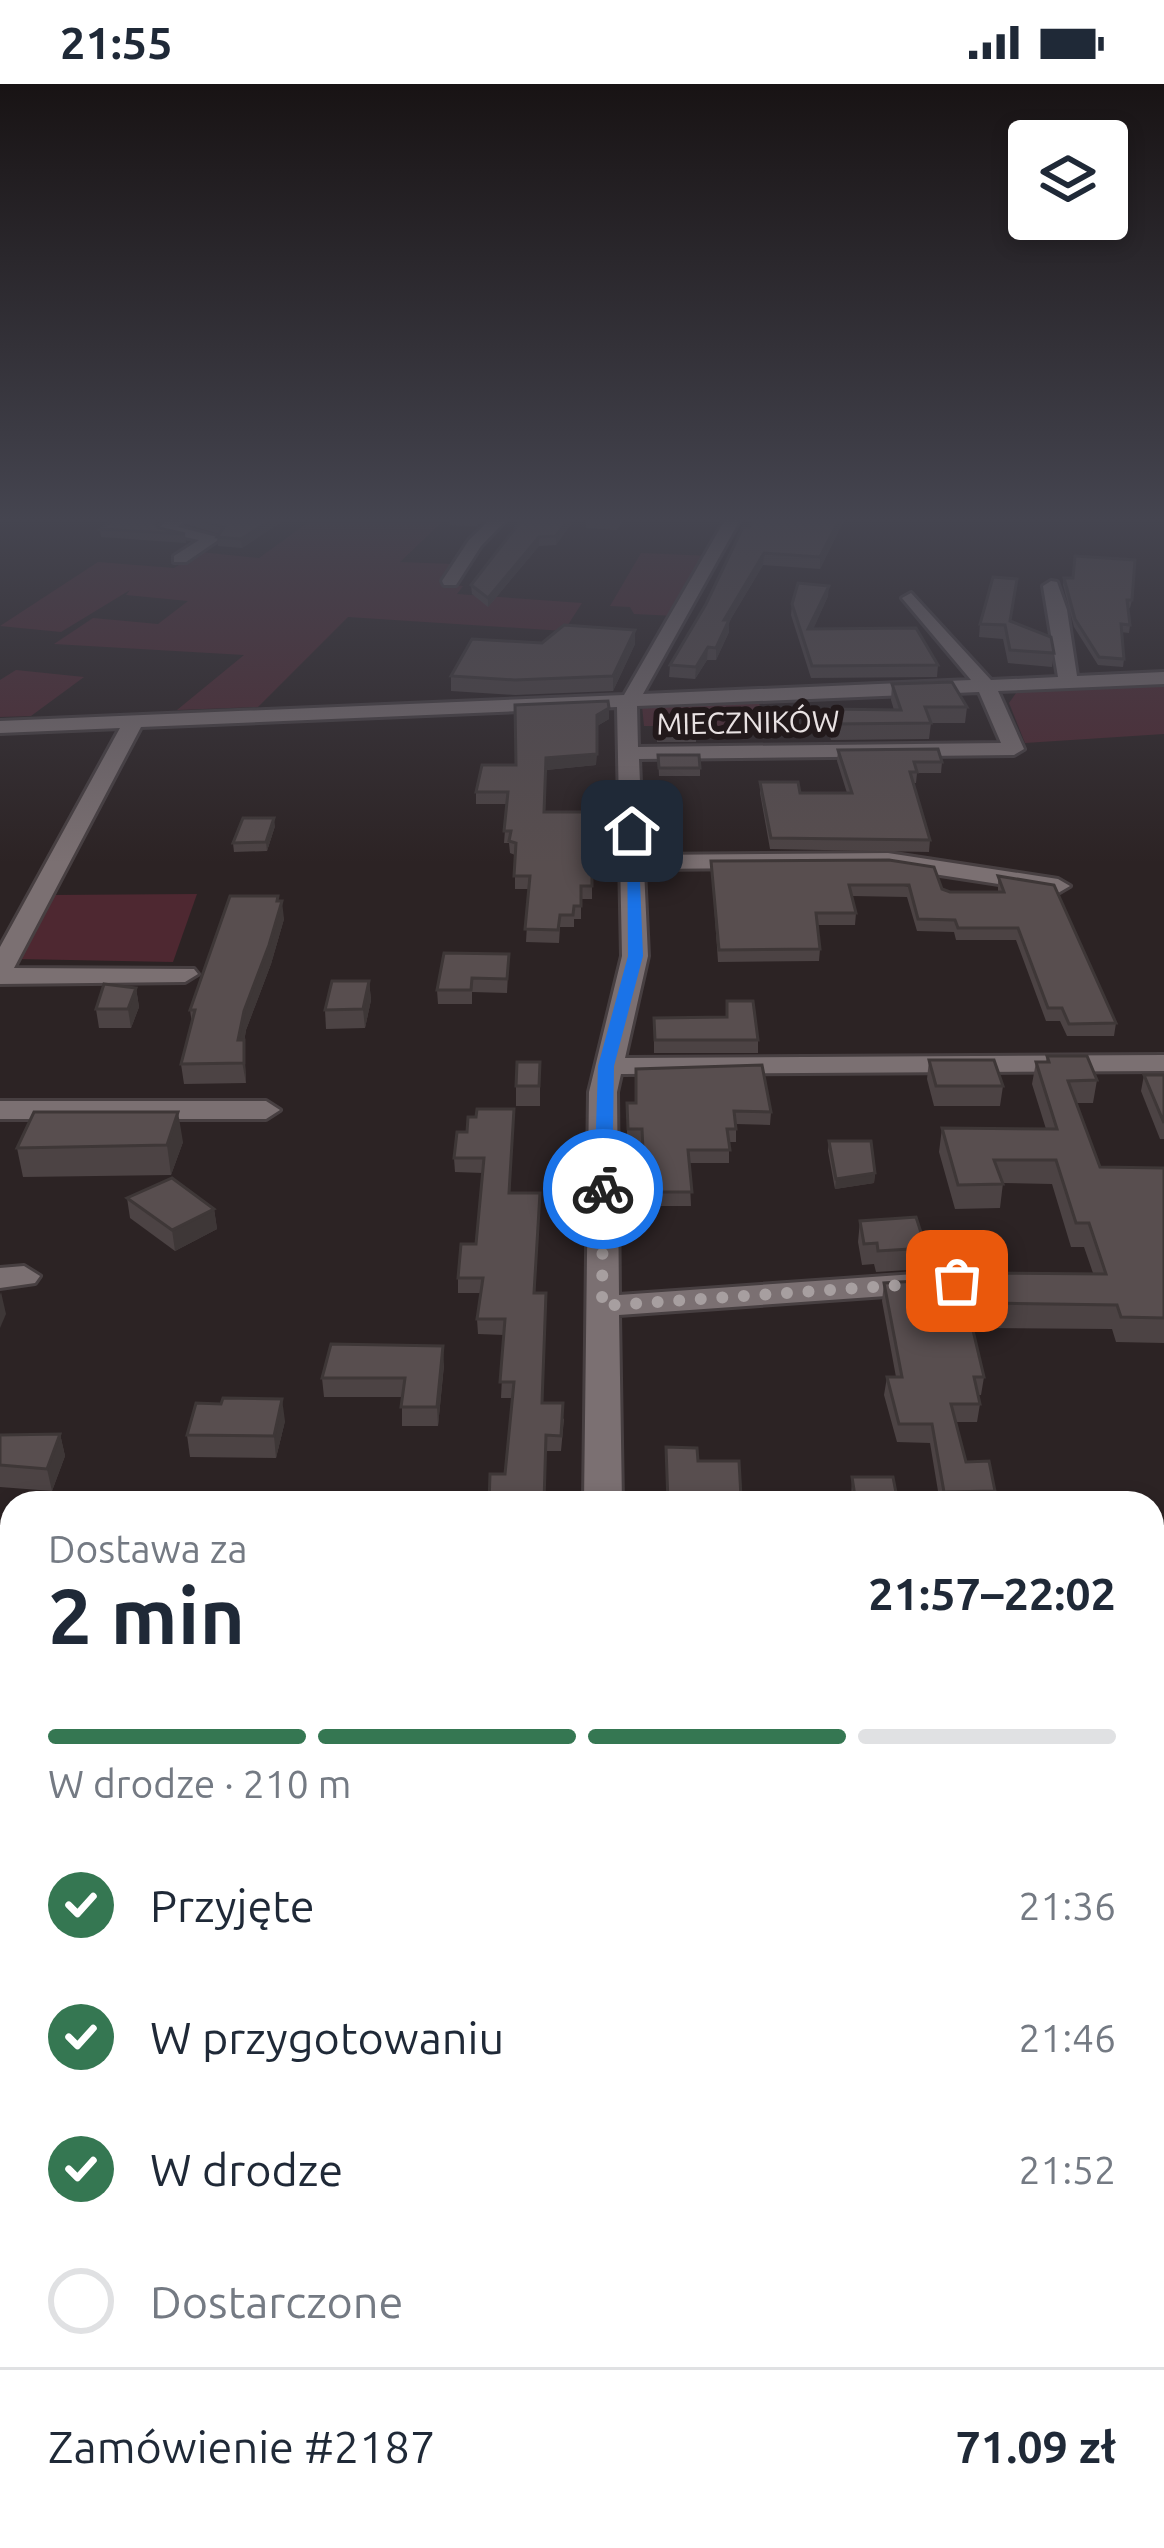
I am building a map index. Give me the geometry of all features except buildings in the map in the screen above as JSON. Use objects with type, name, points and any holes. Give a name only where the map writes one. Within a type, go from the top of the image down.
[{"type":"street","points":[[603,1491],[606,1066],[635,956],[628,700],[667,633]]},
{"type":"street","points":[[941,633],[986,686]]},
{"type":"street","points":[[1061,633],[1070,682]]},
{"type":"street","points":[[0,727],[1164,678]]},
{"type":"street","name":"MIECZNIKÓW","points":[[628,753],[1011,751],[1015,747],[986,686]]},
{"type":"street","points":[[134,721],[0,973],[185,974]]},
{"type":"street","points":[[633,862],[888,860],[1058,886]]},
{"type":"street","points":[[606,1066],[1164,1063]]},
{"type":"street","points":[[0,1110],[266,1110]]},
{"type":"street","points":[[602,1306],[957,1281]]},
{"type":"shaded area","points":[[71,633],[332,633],[258,707],[177,710],[244,655],[54,644]]},
{"type":"shaded area","points":[[16,670],[84,677],[31,716],[0,717],[0,680]]},
{"type":"shaded area","points":[[1164,683],[1164,734],[1025,743],[1009,703],[1016,693],[1031,691]]},
{"type":"shaded area","points":[[759,702],[763,726],[644,726],[642,706]]},
{"type":"shaded area","points":[[197,894],[173,962],[17,959],[49,895]]},
{"type":"way so far","points":[[603,1189],[602,1306],[957,1281]]},
{"type":"route","points":[[603,1189],[606,1066],[635,956],[632,831]]}]
